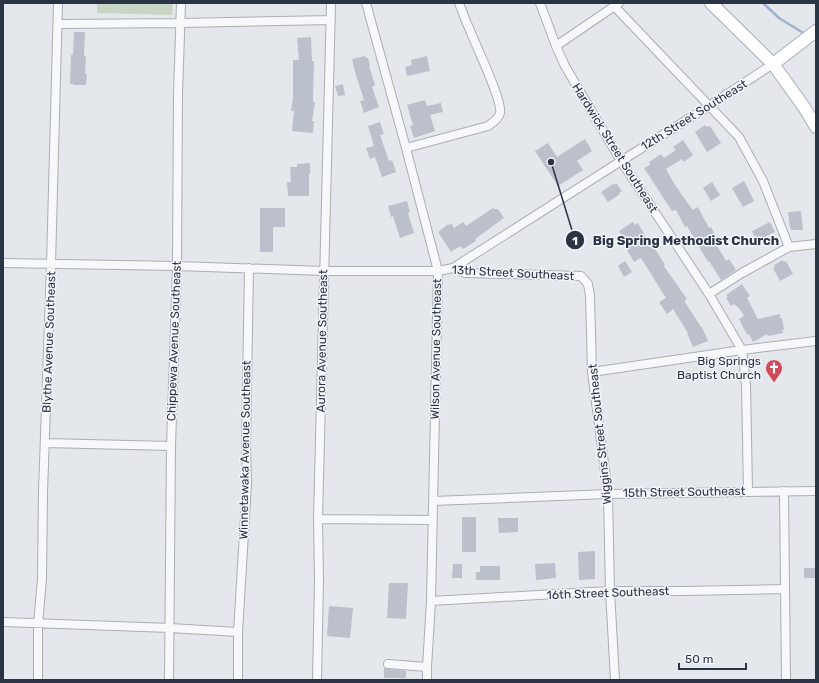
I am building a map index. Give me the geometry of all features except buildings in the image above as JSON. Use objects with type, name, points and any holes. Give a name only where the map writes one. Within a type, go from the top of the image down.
[{"type":"main road","points":[[711,3],[773,64],[804,107],[816,127]]},
{"type":"main road","points":[[773,64],[816,31]]},
{"type":"street","name":"Blythe Avenue Southeast","points":[[38,680],[38,624],[42,579],[45,443],[52,264],[58,3]]},
{"type":"street","name":"Chippewa Avenue Southeast","points":[[169,680],[172,446],[177,266],[178,94],[181,3]]},
{"type":"street","name":"Aurora Avenue Southeast","points":[[317,680],[319,579],[318,519],[331,3]]},
{"type":"street","name":"Wilson Avenue Southeast","points":[[366,3],[438,271],[431,601],[427,680]]},
{"type":"street","points":[[406,148],[488,126],[500,114],[500,106],[495,90],[459,3]]},
{"type":"street","name":"Hardwick Street Southeast","points":[[540,3],[565,66],[621,161],[709,294],[742,350],[746,384],[748,492]]},
{"type":"street","points":[[556,46],[617,5],[739,137],[763,181],[789,247]]},
{"type":"street","points":[[58,24],[331,20]]},
{"type":"street","name":"12th Street Southeast","points":[[453,268],[773,64]]},
{"type":"street","points":[[709,294],[742,273],[789,247],[816,244]]},
{"type":"street","name":"13th Street Southeast","points":[[3,263],[324,270],[438,271],[453,268],[466,273],[581,276],[588,284]]},
{"type":"street","name":"Winnetawaka Avenue Southeast","points":[[238,680],[238,632],[247,484],[246,446],[249,268]]},
{"type":"street","name":"Wiggins Street Southeast","points":[[588,284],[590,296],[592,372],[608,494],[610,591],[615,680]]},
{"type":"street","points":[[592,372],[742,350],[816,341]]},
{"type":"street","points":[[45,443],[172,446]]},
{"type":"street","points":[[784,491],[786,680]]},
{"type":"street","name":"15th Street Southeast","points":[[432,501],[608,494],[816,491]]},
{"type":"street","points":[[318,519],[432,520]]},
{"type":"street","name":"16th Street Southeast","points":[[431,601],[610,591],[785,589]]},
{"type":"street","points":[[3,622],[238,632]]},
{"type":"street","points":[[388,664],[427,667]]},
{"type":"green space","points":[[97,3],[173,3],[172,15],[97,13]]},
{"type":"waterway","points":[[763,3],[779,18],[805,34]]},
{"type":"place","name":"Big Spring Methodist Church","points":[[551,162]]},
{"type":"place","name":"Big Springs Baptist Church","points":[[774,383]]}]
